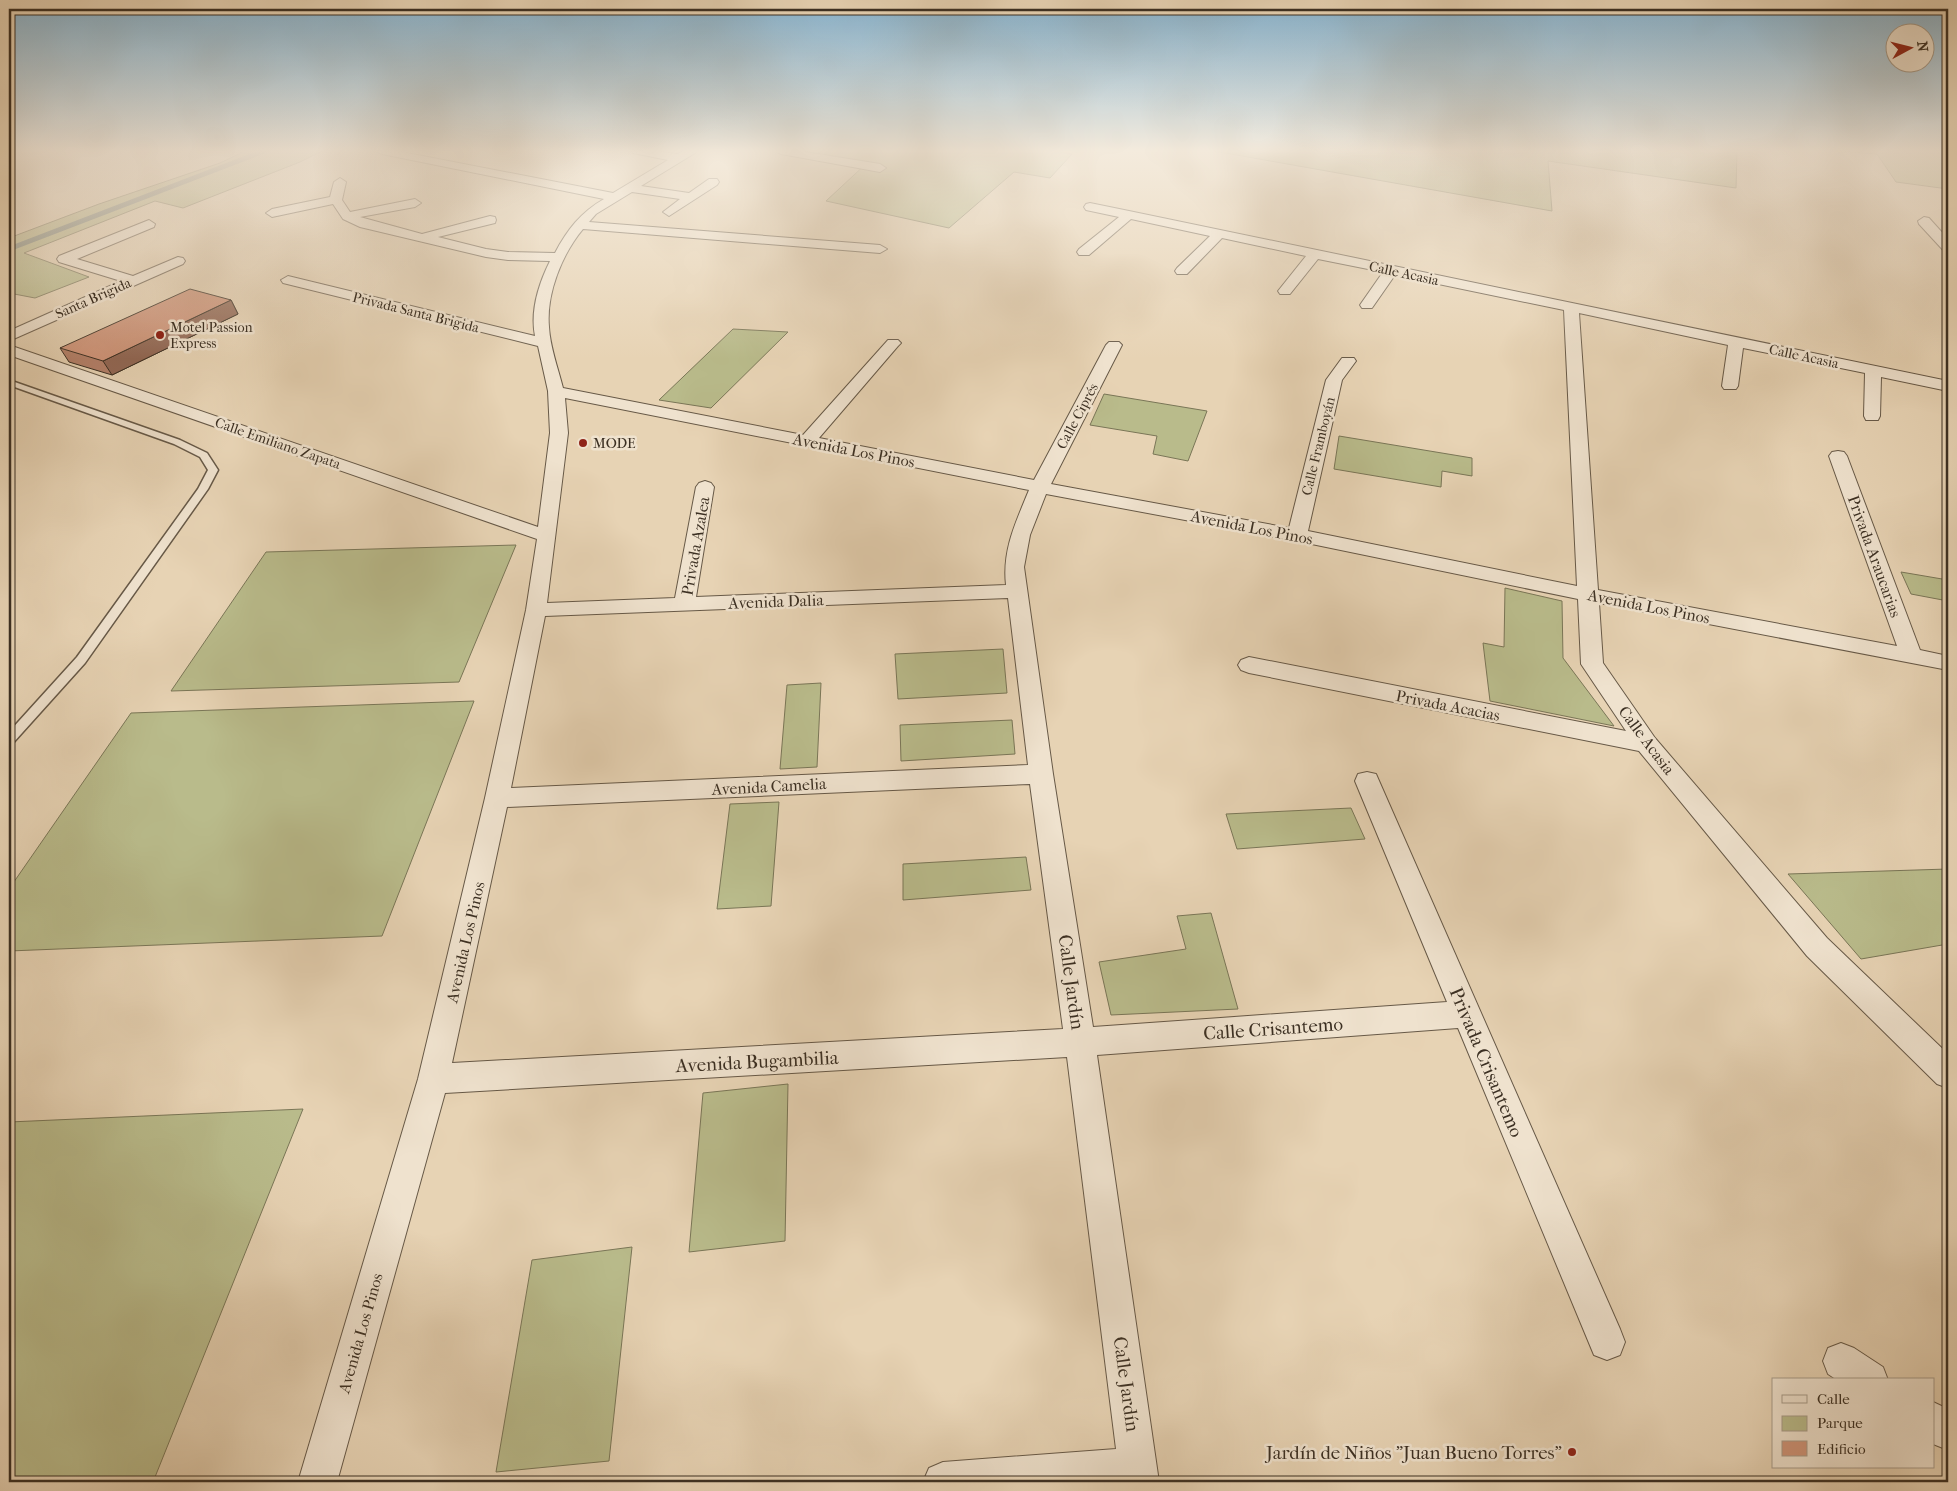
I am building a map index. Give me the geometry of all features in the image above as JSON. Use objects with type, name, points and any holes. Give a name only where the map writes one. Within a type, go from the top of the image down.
[{"type":"street","points":[[357,221],[486,253],[508,256],[558,257]]},
{"type":"street","points":[[422,237],[488,221]]},
{"type":"street","name":"Avenida Los Pinos","points":[[317,1482],[434,1079],[497,798],[536,610],[558,440],[556,391],[544,343],[541,313],[552,271],[558,257],[570,236],[583,221]]},
{"type":"street","points":[[1084,252],[1122,221]]},
{"type":"street","name":"Calle Acasia","points":[[1155,221],[1948,386]]},
{"type":"street","points":[[1924,221],[1948,248]]},
{"type":"street","points":[[132,280],[64,259],[149,224]]},
{"type":"street","points":[[579,225],[880,249]]},
{"type":"street","points":[[1182,271],[1219,234]]},
{"type":"street","points":[[1285,291],[1315,254]]},
{"type":"street","name":"Santa Brigida","points":[[9,336],[178,261]]},
{"type":"street","points":[[1366,305],[1391,270]]},
{"type":"street","name":"Privada Santa Brigida","points":[[288,280],[544,343]]},
{"type":"street","name":"Calle Acasia","points":[[1571,308],[1586,594],[1592,664],[1647,744],[1817,947],[1948,1074]]},
{"type":"street","points":[[1730,386],[1736,342]]},
{"type":"street","points":[[807,441],[894,344]]},
{"type":"street","name":"Calle Ciprés","points":[[1040,487],[1114,345]]},
{"type":"street","name":"Calle Emiliano Zapata","points":[[9,350],[547,536]]},
{"type":"street","name":"Calle Framboyán","points":[[1297,535],[1334,380],[1348,362]]},
{"type":"street","points":[[1872,370],[1872,416]]},
{"type":"street","name":"Avenida Los Pinos","points":[[556,391],[1040,487],[1297,535],[1586,594],[1948,662]]},
{"type":"street","name":"Privada Araucarias","points":[[1838,456],[1911,655]]},
{"type":"street","name":"Privada Azalea","points":[[684,604],[705,487]]},
{"type":"street","name":"Calle Jardín","points":[[1040,487],[1016,548],[1014,567],[1016,591],[1139,1474]]},
{"type":"street","name":"Avenida Dalia","points":[[536,610],[1016,591]]},
{"type":"street","name":"Privada Acacias","points":[[1249,665],[1647,744]]},
{"type":"street","name":"Avenida Camelia","points":[[497,798],[1041,774]]},
{"type":"street","name":"Privada Crisantemo","points":[[1367,781],[1607,1342]]},
{"type":"street","name":"Calle Crisantemo","points":[[1080,1042],[1466,1014]]},
{"type":"street","name":"Avenida Bugambilia","points":[[434,1079],[1080,1042]]},
{"type":"street","points":[[1934,1423],[1948,1431]]},
{"type":"street","points":[[943,1482],[1139,1474]]},
{"type":"lane","points":[[9,382],[177,442],[204,456],[213,470],[203,489],[81,660],[9,740]]},
{"type":"green space","points":[[55,221],[106,221],[24,253],[89,277],[35,298],[9,293],[9,238]]},
{"type":"green space","points":[[915,221],[958,221],[949,228]]},
{"type":"green space","points":[[733,329],[788,332],[711,408],[659,400]]},
{"type":"green space","points":[[1104,394],[1207,411],[1188,461],[1153,454],[1157,436],[1090,425]]},
{"type":"green space","points":[[1339,436],[1472,458],[1472,476],[1442,471],[1441,487],[1334,469]]},
{"type":"green space","points":[[516,545],[459,682],[171,691],[266,552]]},
{"type":"green space","points":[[1901,572],[1948,580],[1948,601],[1911,594]]},
{"type":"green space","points":[[1505,588],[1562,601],[1563,658],[1614,726],[1490,701],[1483,643],[1504,647]]},
{"type":"green space","points":[[1003,649],[1007,693],[898,699],[895,654]]},
{"type":"green space","points":[[821,683],[817,767],[780,769],[787,685]]},
{"type":"green space","points":[[474,701],[382,936],[9,951],[9,889],[131,713]]},
{"type":"green space","points":[[1012,720],[1015,754],[901,761],[900,725]]},
{"type":"green space","points":[[779,802],[771,906],[717,909],[730,804]]},
{"type":"green space","points":[[1351,808],[1365,839],[1237,849],[1226,814]]},
{"type":"green space","points":[[1026,857],[1031,890],[903,900],[903,864]]},
{"type":"green space","points":[[1948,869],[1948,944],[1861,959],[1788,874]]},
{"type":"green space","points":[[1211,913],[1238,1009],[1111,1015],[1099,962],[1186,949],[1177,916]]},
{"type":"green space","points":[[788,1084],[785,1241],[689,1252],[703,1093]]},
{"type":"green space","points":[[303,1109],[153,1482],[9,1482],[9,1122]]},
{"type":"green space","points":[[632,1247],[609,1461],[496,1472],[532,1260]]},
{"type":"building","points":[[190,289],[231,300],[103,361],[60,348]]},
{"type":"waterway","points":[[9,249],[83,221]]},
{"type":"place","name":"Motel Passion Express","points":[[160,335]]},
{"type":"place","name":"MODE","points":[[583,443]]},
{"type":"place","name":"Jardín de Niños \"Juan Bueno Torres\"","points":[[1572,1452]]}]
